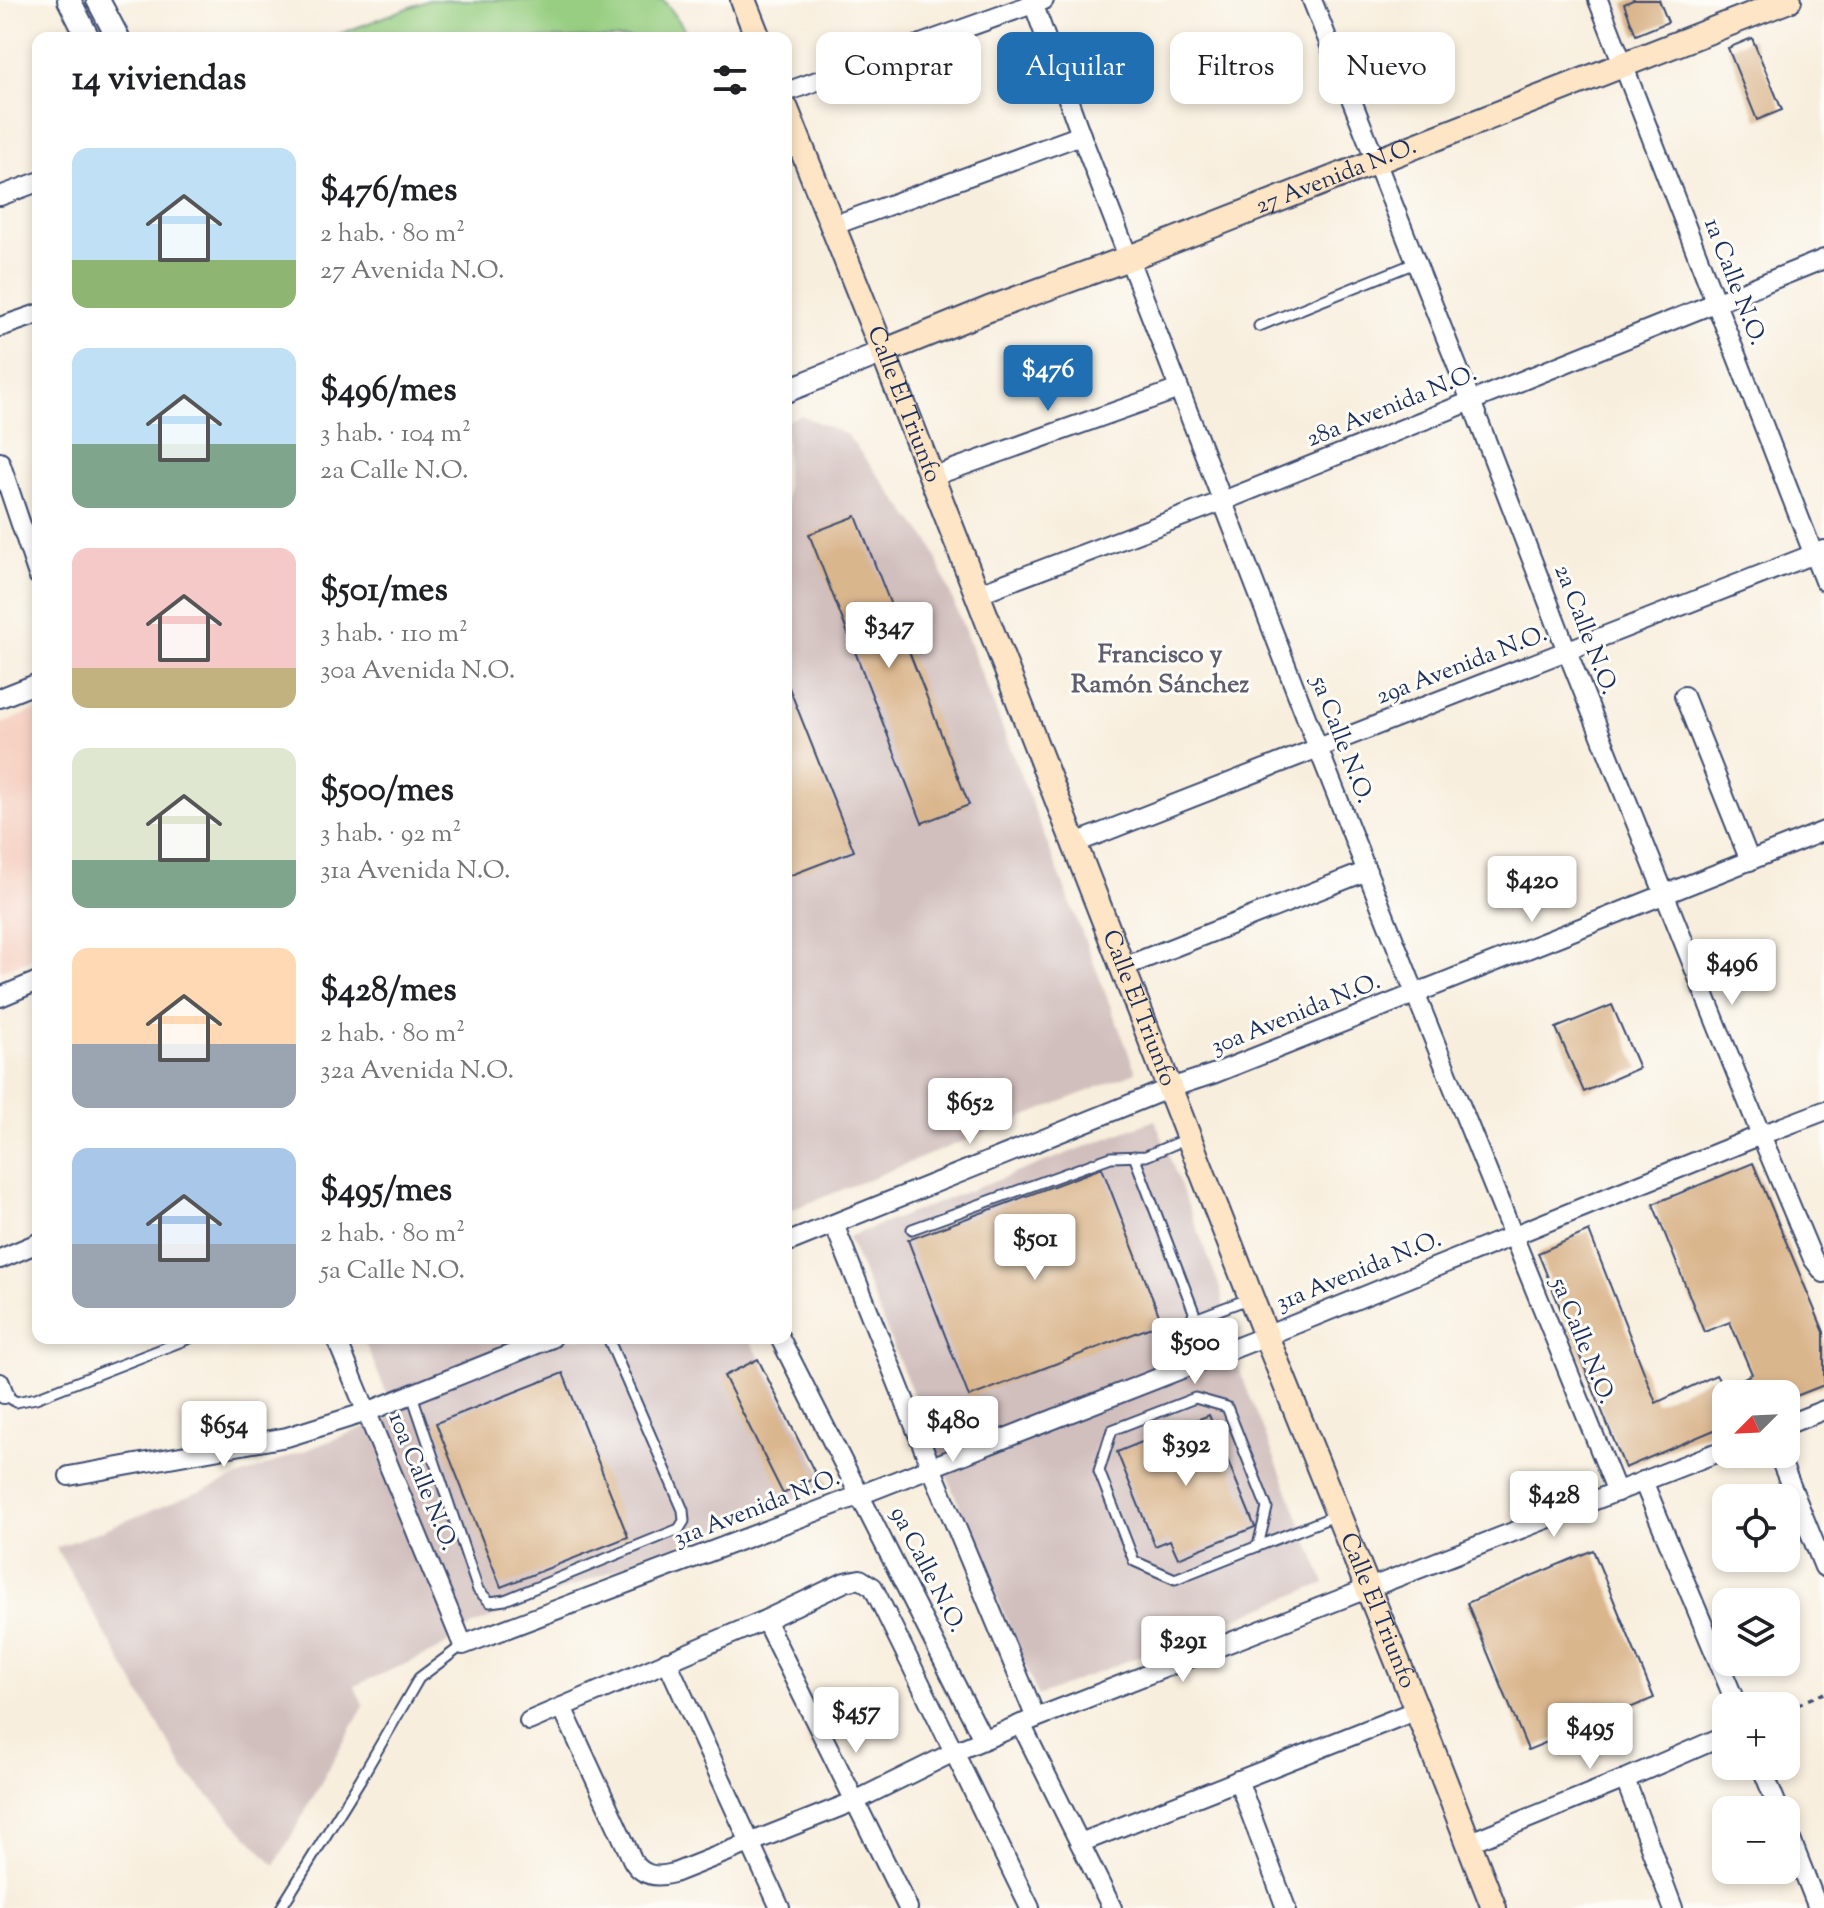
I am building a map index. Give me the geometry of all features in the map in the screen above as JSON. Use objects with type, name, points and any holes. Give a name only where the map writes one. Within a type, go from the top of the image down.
[{"type":"main road","points":[[743,0],[756,32]]},
{"type":"main road","name":"27 Avenida N.O.","points":[[883,352],[1789,0]]},
{"type":"main road","name":"Calle El Triunfo","points":[[792,124],[1121,968],[1494,1908]]},
{"type":"street","points":[[69,0],[85,32]]},
{"type":"street","points":[[98,0],[115,32]]},
{"type":"street","name":"2a Calle N.O.","points":[[1312,0],[1761,1135],[1813,1259],[1824,1273]]},
{"type":"street","name":"1a Calle N.O.","points":[[1598,0],[1716,303],[1819,552],[1824,581]]},
{"type":"street","points":[[792,90],[1037,1]]},
{"type":"street","name":"5a Calle N.O.","points":[[1037,1],[1081,135],[1318,748],[1617,1492]]},
{"type":"street","points":[[832,226],[1081,135]]},
{"type":"street","points":[[0,196],[32,184]]},
{"type":"street","name":"28a Avenida N.O.","points":[[977,594],[1223,501],[1824,259]]},
{"type":"street","points":[[0,327],[32,316]]},
{"type":"street","points":[[792,389],[883,352]]},
{"type":"street","points":[[931,477],[1179,389]]},
{"type":"street","points":[[0,462],[31,532]]},
{"type":"street","name":"29a Avenida N.O.","points":[[1073,844],[1819,552]]},
{"type":"street","points":[[0,698],[32,685]]},
{"type":"street","points":[[1684,696],[1750,861]]},
{"type":"street","name":"30a Avenida N.O.","points":[[792,1241],[1170,1088],[1213,1074],[1824,831]]},
{"type":"street","points":[[1121,968],[1367,871]]},
{"type":"street","points":[[0,997],[32,984]]},
{"type":"street","name":"31a Avenida N.O.","points":[[463,1645],[860,1495],[1266,1336],[1824,1111]]},
{"type":"street","points":[[834,1224],[1028,1721],[1080,1843],[1112,1908]]},
{"type":"street","points":[[0,1259],[32,1246]]},
{"type":"street","name":"10a Calle N.O.","points":[[339,1344],[463,1645]]},
{"type":"street","points":[[69,1476],[287,1437],[367,1412],[537,1344]]},
{"type":"street","name":"9a Calle N.O.","points":[[783,1344],[983,1739]]},
{"type":"street","points":[[1800,1419],[1824,1410]]},
{"type":"street","points":[[562,1707],[637,1868],[651,1876],[664,1876],[855,1801],[983,1739],[1712,1454]]},
{"type":"street","points":[[1784,1468],[1824,1567]]},
{"type":"street","points":[[1643,1481],[1731,1692]]},
{"type":"street","points":[[529,1721],[765,1620],[845,1582],[860,1579],[873,1587],[1030,1908]]},
{"type":"street","points":[[765,1620],[908,1908]]},
{"type":"street","points":[[667,1661],[780,1908]]},
{"type":"street","points":[[1080,1843],[1417,1710]]},
{"type":"street","points":[[1468,1843],[1712,1741]]},
{"type":"street","points":[[1625,1779],[1673,1908]]},
{"type":"street","points":[[1238,1780],[1286,1908]]},
{"type":"street","points":[[1800,1862],[1818,1908]]},
{"type":"lane","points":[[1259,326],[1415,263]]},
{"type":"lane","points":[[912,1229],[1111,1157],[1146,1156],[1189,1137]]},
{"type":"lane","points":[[1134,1156],[1194,1312],[1189,1330],[1165,1339]]},
{"type":"lane","points":[[1192,1320],[1252,1298]]},
{"type":"lane","points":[[2,1388],[16,1402],[36,1398],[175,1344]]},
{"type":"lane","points":[[412,1395],[478,1590],[490,1602],[505,1600],[679,1529],[684,1521],[683,1510],[611,1344]]},
{"type":"lane","points":[[1258,1546],[1267,1508],[1227,1407],[1195,1398],[1112,1430],[1099,1471],[1134,1561],[1175,1579],[1337,1515]]},
{"type":"lane","points":[[281,1908],[419,1678],[463,1645]]},
{"type":"path","points":[[1800,1703],[1824,1693]]},
{"type":"shaded area","points":[[801,415],[847,435],[931,544],[1136,1072],[792,1210],[792,419]]},
{"type":"shaded area","points":[[32,712],[32,958],[0,971],[0,725]]},
{"type":"shaded area","points":[[1155,1120],[1219,1285],[1240,1372],[1325,1583],[1038,1696],[848,1237]]},
{"type":"shaded area","points":[[366,1344],[752,1344],[829,1486],[473,1625],[438,1650],[354,1686],[364,1706],[275,1865],[185,1771],[56,1548],[396,1415]]},
{"type":"green space","points":[[429,0],[663,0],[686,32],[345,32]]},
{"type":"building","points":[[1633,0],[1659,0],[1668,22],[1636,35],[1624,4]]},
{"type":"building","points":[[1752,38],[1782,110],[1757,120],[1728,48]]},
{"type":"building","points":[[856,516],[969,805],[922,823],[809,534]]},
{"type":"building","points":[[792,695],[854,851],[792,875]]},
{"type":"building","points":[[1612,1005],[1639,1068],[1584,1092],[1556,1028]]},
{"type":"building","points":[[1753,1163],[1824,1332],[1824,1385],[1800,1394],[1800,1380],[1740,1380],[1752,1374],[1730,1322],[1704,1332],[1653,1204]]},
{"type":"building","points":[[1102,1168],[1162,1323],[969,1397],[908,1240]]},
{"type":"building","points":[[1589,1231],[1656,1403],[1716,1375],[1719,1380],[1712,1380],[1712,1431],[1625,1468],[1538,1253]]},
{"type":"building","points":[[758,1359],[817,1477],[783,1494],[724,1376]]},
{"type":"building","points":[[563,1373],[628,1537],[501,1587],[436,1423]]},
{"type":"building","points":[[1209,1415],[1255,1527],[1178,1558],[1170,1540],[1155,1546],[1117,1452]]},
{"type":"building","points":[[1593,1550],[1654,1698],[1528,1750],[1467,1603]]},
{"type":"district","name":"Francisco y Ramón Sánchez","points":[[1160,670]]}]
